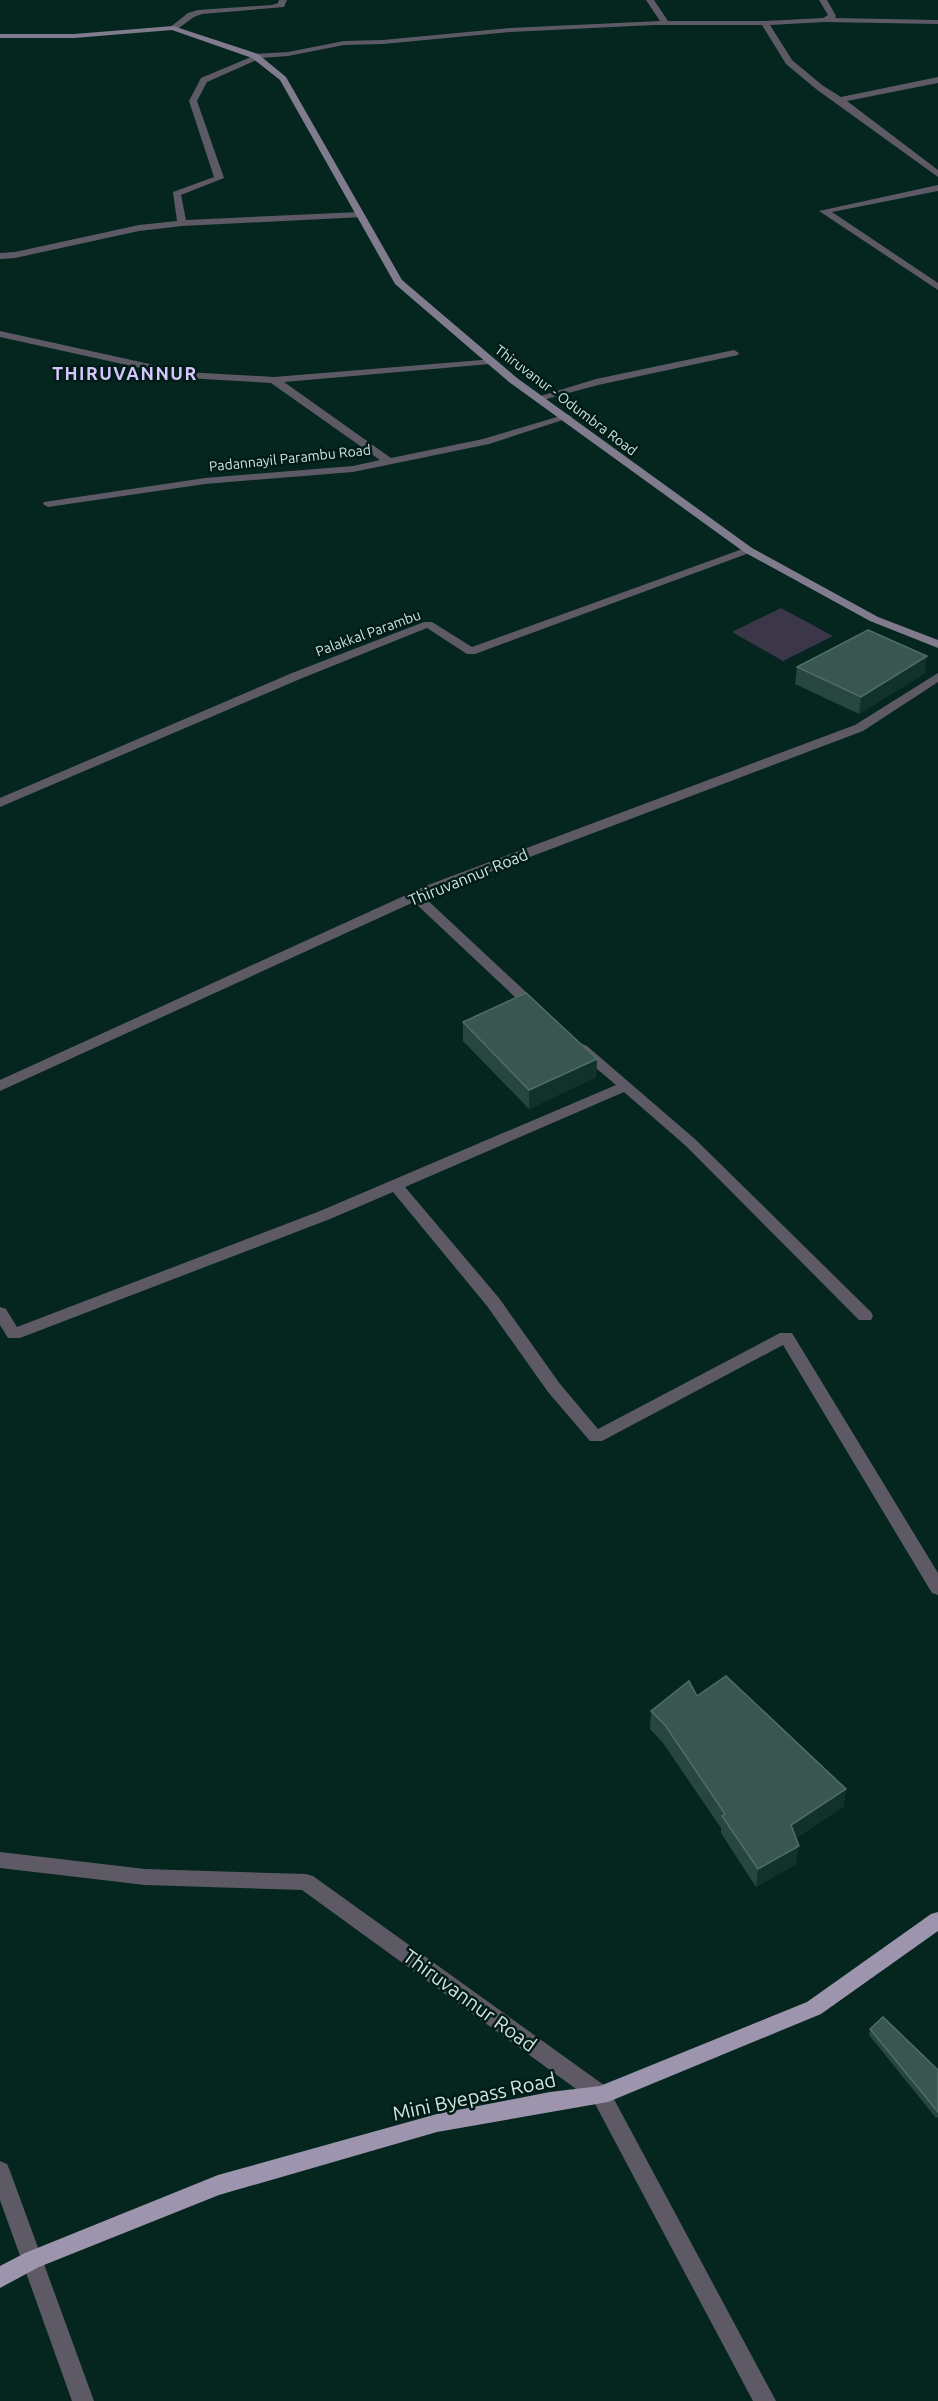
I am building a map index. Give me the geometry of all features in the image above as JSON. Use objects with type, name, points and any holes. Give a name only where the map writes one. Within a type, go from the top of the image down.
[{"type":"main road","name":"Thiruvanur - Odumbra Road","points":[[0,36],[74,36],[172,28],[256,56],[284,79],[398,282],[490,361],[748,550],[874,620],[938,644]]},
{"type":"main road","name":"Mini Byepass Road","points":[[0,2278],[32,2260],[218,2185],[437,2124],[550,2101],[601,2095],[814,2008],[938,1920]]},
{"type":"street","points":[[172,28],[191,15],[201,12],[273,7],[281,5],[283,0]]},
{"type":"street","points":[[650,0],[666,23]]},
{"type":"street","points":[[823,0],[832,16],[825,20]]},
{"type":"street","points":[[182,223],[176,194],[219,178],[193,101],[204,80],[256,56],[288,54],[345,43],[383,42],[510,30],[666,23],[765,23],[825,20],[938,22]]},
{"type":"street","points":[[765,23],[789,62],[819,87],[840,100],[938,174]]},
{"type":"street","points":[[840,100],[938,80]]},
{"type":"street","points":[[938,188],[824,211],[938,287]]},
{"type":"street","points":[[0,256],[15,255],[139,228],[182,223],[360,215]]},
{"type":"street","points":[[0,334],[186,375],[274,380],[490,361]]},
{"type":"street","points":[[540,399],[596,382],[734,353]]},
{"type":"street","points":[[274,380],[389,462]]},
{"type":"street","name":"Padannayil Parambu Road","points":[[48,504],[205,481],[354,469],[485,442],[567,417]]},
{"type":"street","name":"Palakkal Parambu","points":[[0,803],[296,676],[428,624],[471,651],[748,550]]},
{"type":"street","name":"Thiruvannur Road","points":[[0,1086],[442,885],[859,728],[938,677]]},
{"type":"street","points":[[416,897],[549,1020]]},
{"type":"street","points":[[574,1042],[691,1143],[865,1316]]},
{"type":"street","points":[[0,1313],[14,1334],[325,1215],[626,1086]]},
{"type":"street","points":[[394,1185],[493,1302],[554,1388],[596,1437],[786,1337],[938,1588]]},
{"type":"street","name":"Thiruvannur Road","points":[[0,1860],[146,1877],[306,1882],[601,2095],[765,2401]]},
{"type":"street","points":[[0,2170],[83,2401]]},
{"type":"shaded area","points":[[781,608],[833,636],[783,661],[732,632]]},
{"type":"building","points":[[868,630],[927,656],[861,697],[797,667]]},
{"type":"building","points":[[526,993],[597,1059],[529,1090],[463,1022]]},
{"type":"building","points":[[726,1676],[846,1789],[791,1825],[799,1846],[758,1869],[722,1816],[725,1814],[665,1725],[651,1711],[689,1681],[697,1696]]},
{"type":"building","points":[[883,2017],[938,2070],[938,2112],[870,2029]]},
{"type":"district","name":"THIRUVANNUR","points":[[125,373]]}]
